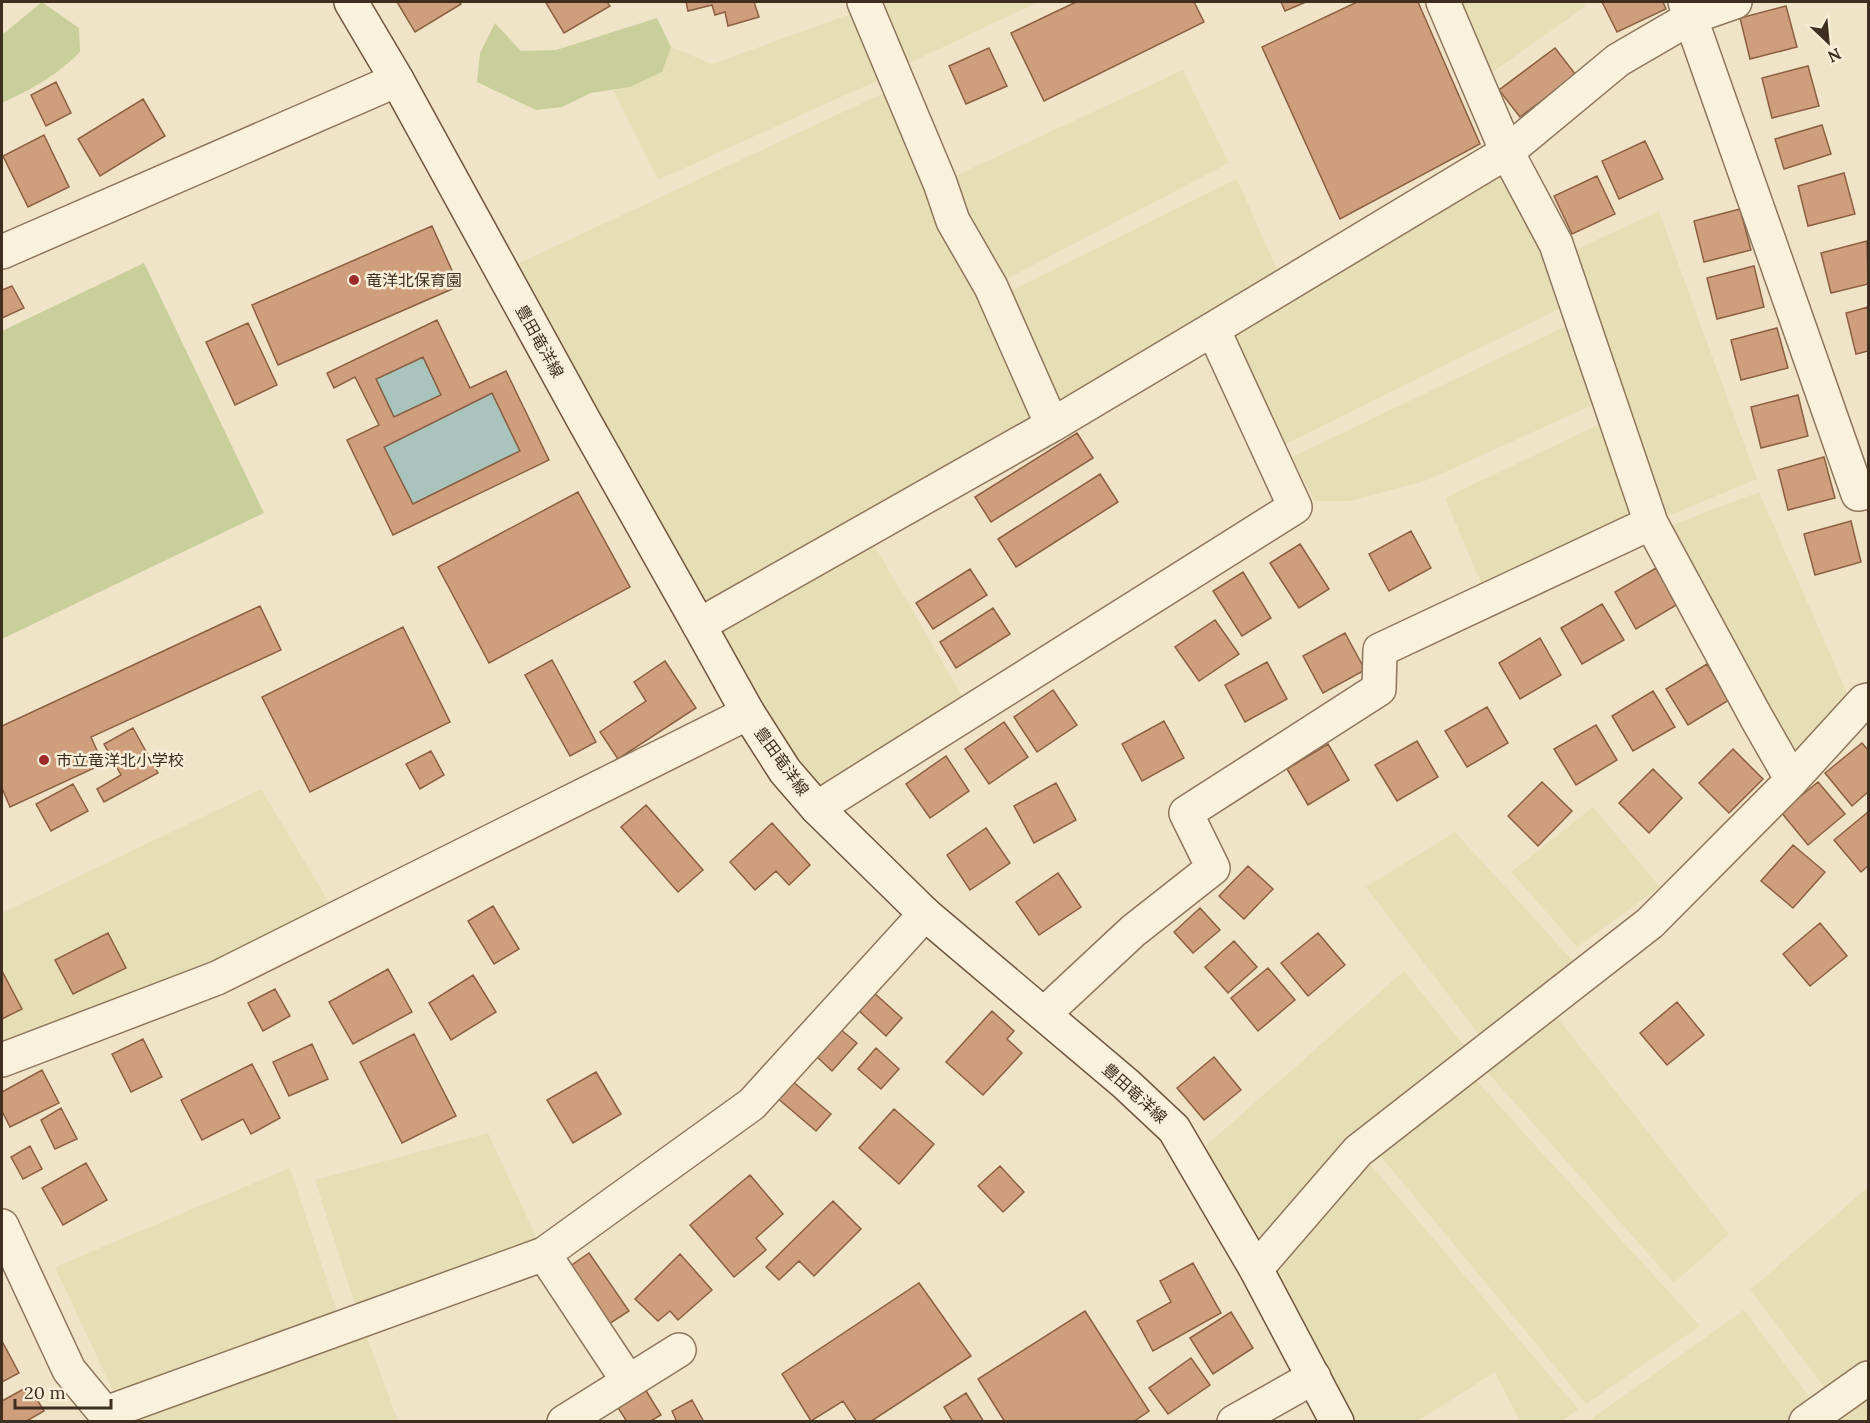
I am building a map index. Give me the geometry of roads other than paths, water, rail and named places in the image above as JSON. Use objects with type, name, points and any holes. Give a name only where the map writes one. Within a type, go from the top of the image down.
[{"type":"street","name":"豊田竜洋線","points":[[351,2],[397,80],[748,713],[785,771],[817,808],[926,914],[1126,1084],[1174,1129],[1256,1269],[1337,1422]]},
{"type":"street","points":[[864,2],[940,183],[953,220],[991,287],[1052,425]]},
{"type":"street","points":[[1443,2],[1507,152],[1556,244],[1652,524],[1792,780]]},
{"type":"street","points":[[699,625],[1052,425],[1507,152],[1618,60],[1689,9],[1736,2]]},
{"type":"street","points":[[1689,9],[1858,494],[1869,492]]},
{"type":"street","points":[[2,252],[397,80]]},
{"type":"street","points":[[817,808],[1295,507],[1212,329]]},
{"type":"street","points":[[1044,1014],[1133,932],[1212,868],[1186,813],[1379,689],[1380,651],[1652,524]]},
{"type":"street","points":[[1256,1269],[1358,1150],[1650,923],[1792,780],[1864,701],[1869,700]]},
{"type":"street","points":[[2,1060],[217,978],[748,713]]},
{"type":"street","points":[[2,1226],[69,1370],[109,1417],[543,1254],[752,1104],[926,914]]},
{"type":"street","points":[[543,1254],[628,1381]]},
{"type":"street","points":[[564,1422],[679,1350]]},
{"type":"street","points":[[1234,1422],[1314,1377]]},
{"type":"street","points":[[1806,1422],[1869,1378]]},
{"type":"water","points":[[423,357],[441,395],[394,417],[376,379]]},
{"type":"water","points":[[492,393],[520,451],[413,504],[384,447]]},
{"type":"place","name":"竜洋北保育園","points":[[354,280]]},
{"type":"place","name":"市立竜洋北小学校","points":[[44,760]]}]
